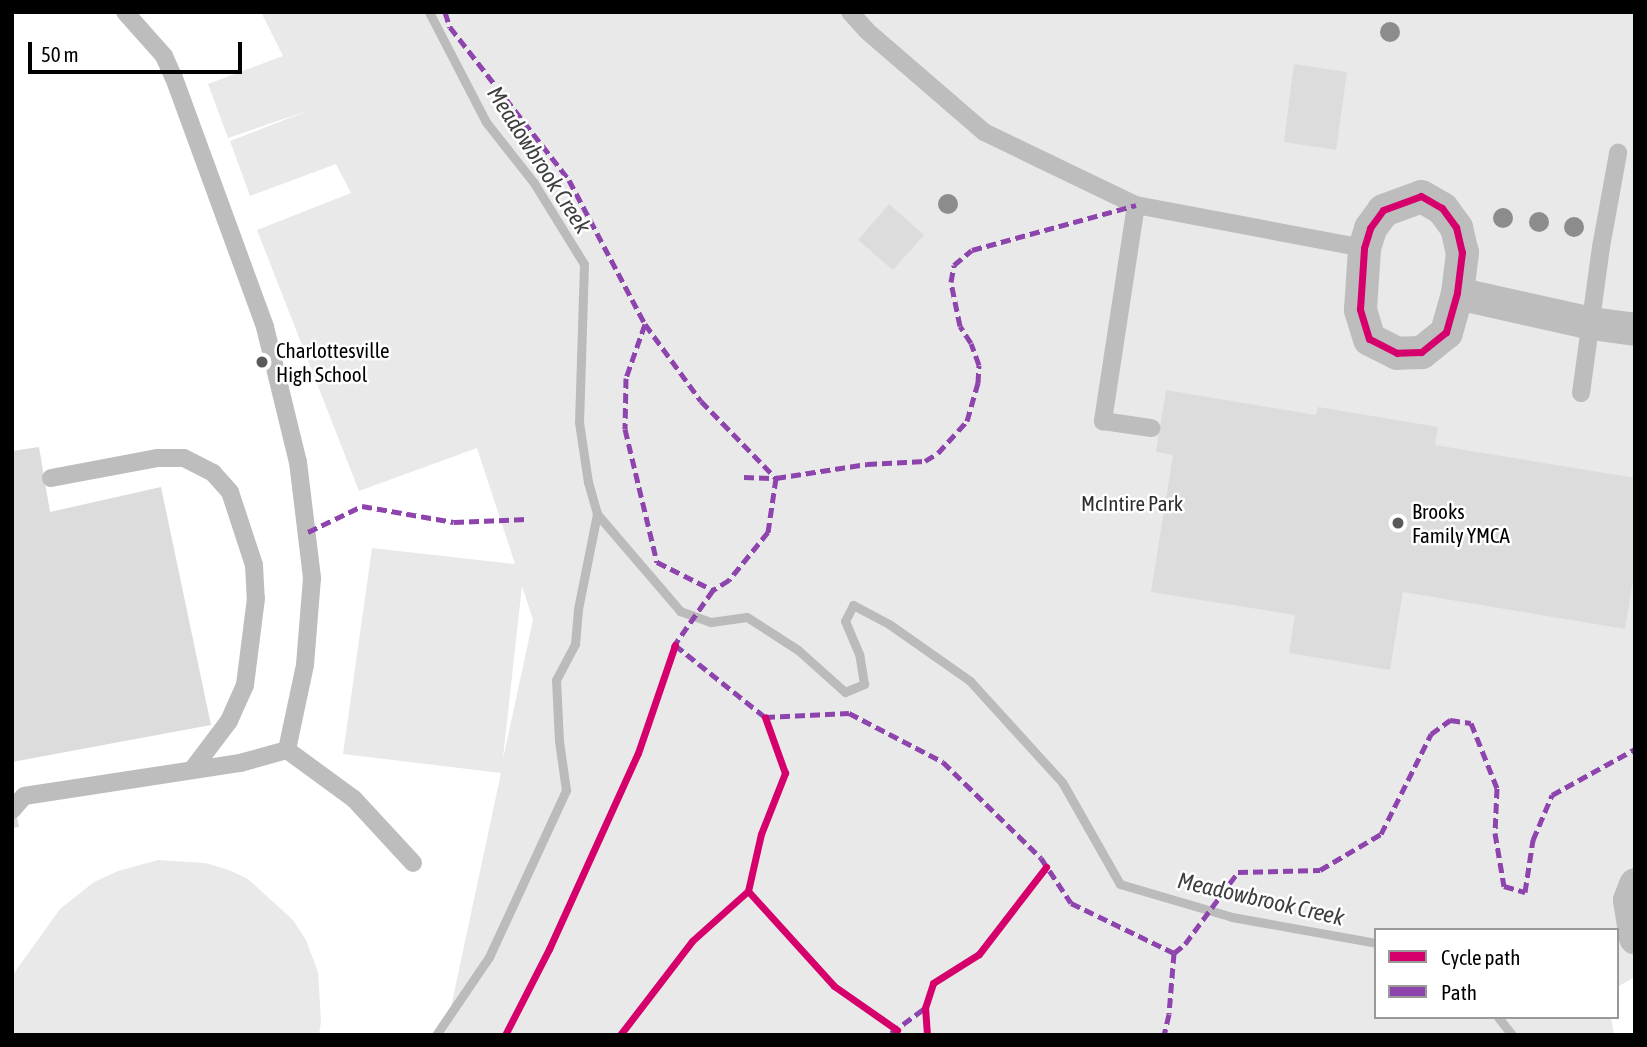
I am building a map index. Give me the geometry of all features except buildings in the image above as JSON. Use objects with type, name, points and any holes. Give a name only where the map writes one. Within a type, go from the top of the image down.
[{"type":"street","points":[[1421,196],[1442,208],[1456,227],[1462,253],[1457,293],[1446,332],[1421,352],[1397,353],[1369,339],[1360,309],[1364,248],[1370,228],[1382,210],[1421,196]]},
{"type":"street","points":[[1457,293],[1591,323],[1635,329]]},
{"type":"street","points":[[1635,884],[1629,900],[1635,938]]},
{"type":"lane","points":[[125,12],[164,56],[174,78],[265,327],[298,463],[312,578],[305,664],[288,750]]},
{"type":"lane","points":[[850,12],[867,31],[984,132],[1136,205],[1364,248]]},
{"type":"lane","points":[[1581,393],[1618,153]]},
{"type":"lane","points":[[1136,205],[1103,421],[1151,428]]},
{"type":"lane","points":[[51,478],[158,458],[184,458],[213,473],[230,492],[254,565],[256,598],[246,673],[244,685],[229,721],[192,770]]},
{"type":"lane","points":[[12,810],[24,796],[240,764],[288,750]]},
{"type":"lane","points":[[288,750],[354,799],[413,863]]},
{"type":"green space","name":"McIntire Park","points":[[261,12],[1635,12],[1635,977],[1619,986],[1619,928],[1374,928],[1374,1019],[1611,1019],[1614,1035],[436,1035],[448,1021],[501,773],[343,754],[372,548],[515,564],[477,448],[359,491],[257,230],[351,193],[336,164],[250,196],[230,141],[310,110],[228,138],[208,84],[283,56]],"holes":[[[522,586],[533,620],[503,759]]]},
{"type":"green space","points":[[158,860],[205,863],[229,870],[248,879],[293,920],[306,940],[318,972],[321,1021],[319,1035],[12,1035],[12,976],[60,909],[94,882],[118,871]]},
{"type":"waterway","name":"Meadowbrook Creek","points":[[429,12],[486,122],[534,183],[584,264],[579,422],[588,482],[597,514],[680,611],[711,622],[747,617],[798,650],[845,692],[864,684],[859,654],[845,621],[853,605],[889,624],[970,681],[1062,782],[1120,884],[1232,917],[1374,943]]},
{"type":"waterway","points":[[436,1035],[489,957],[566,790],[559,741],[556,680],[575,644],[578,609],[597,514]]},
{"type":"waterway","name":"Meadowbrook Creek","points":[[1500,1019],[1512,1035]]},
{"type":"marked path","points":[[445,12],[450,27],[569,180],[645,324],[701,401],[776,478],[768,532],[729,580],[713,590],[671,650]]},
{"type":"marked path","points":[[744,477],[776,478],[867,464],[925,461],[938,453],[967,421],[978,383],[979,365],[971,343],[960,326],[951,282],[954,265],[972,250],[1136,205]]},
{"type":"marked path","points":[[645,324],[626,378],[625,429],[657,562],[713,590]]},
{"type":"marked path","points":[[308,532],[362,506],[454,522],[527,519]]},
{"type":"marked path","points":[[675,645],[765,717],[849,713],[943,762],[1041,858],[1071,903],[1174,953],[1169,1014],[1164,1035]]},
{"type":"marked path","points":[[1174,953],[1185,944],[1238,872],[1320,870],[1381,834],[1431,734],[1450,720],[1471,723],[1497,788],[1495,833],[1504,886],[1525,892],[1533,840],[1552,795],[1635,749]]},
{"type":"marked path","points":[[891,1033],[925,1008]]},
{"type":"cycle path","points":[[1421,196],[1442,208],[1456,227],[1462,252],[1457,293],[1446,332],[1421,352],[1397,353],[1369,339],[1360,309],[1364,248],[1370,228],[1383,210],[1421,196]]},
{"type":"cycle path","points":[[505,1035],[549,949],[638,753],[675,645]]},
{"type":"cycle path","points":[[620,1035],[692,941],[748,891],[761,834],[785,773],[765,717]]},
{"type":"cycle path","points":[[927,1035],[925,1008],[933,983],[979,954],[1046,867]]},
{"type":"cycle path","points":[[748,891],[834,986],[897,1030]]},
{"type":"place","name":"Charlottesville High School","points":[[262,362]]},
{"type":"place","name":"Brooks Family YMCA","points":[[1398,523]]}]
